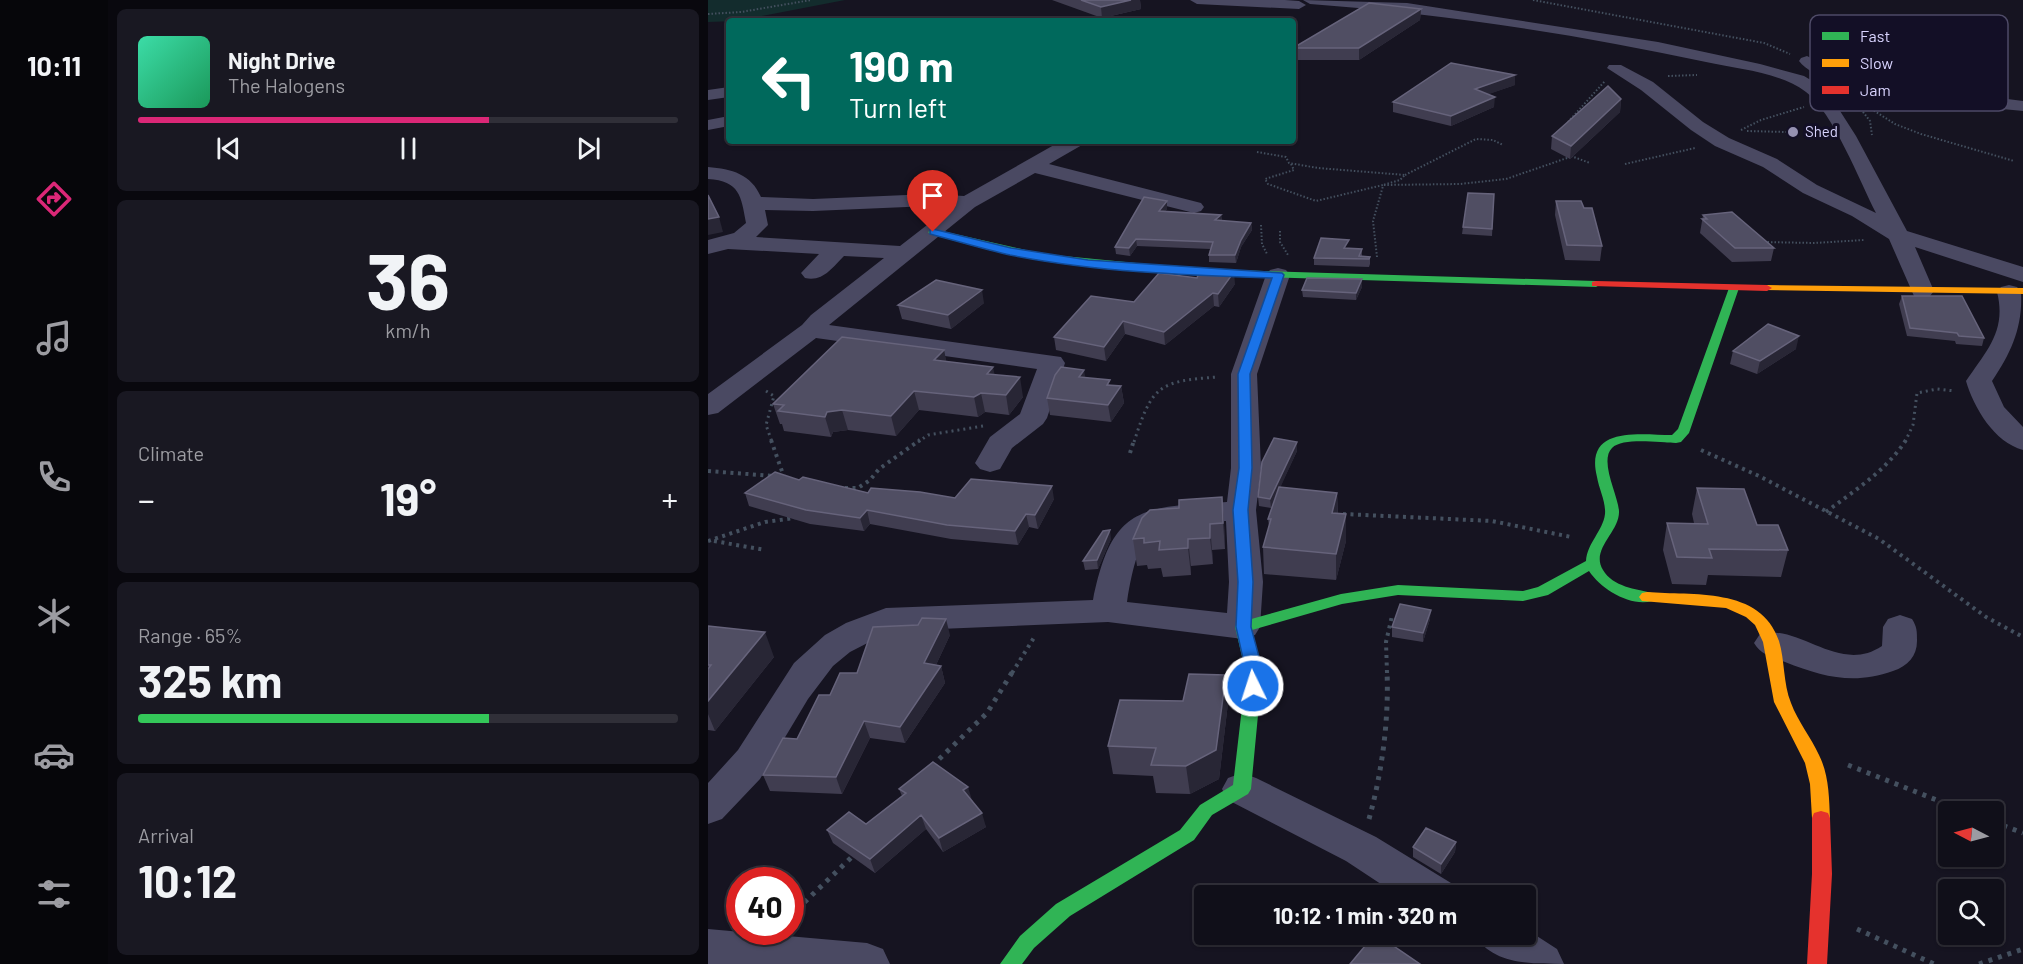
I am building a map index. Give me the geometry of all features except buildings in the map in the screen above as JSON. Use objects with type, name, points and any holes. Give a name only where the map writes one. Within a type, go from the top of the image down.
[{"type":"street","points":[[1197,0],[1407,7],[1701,56],[1798,80],[1810,87]]},
{"type":"street","points":[[1283,18],[1304,2]]},
{"type":"street","points":[[1807,61],[1810,64]]},
{"type":"street","points":[[1615,68],[1647,86],[1697,126],[1722,142],[1770,163],[1810,189],[1859,212],[1898,235],[2018,286]]},
{"type":"street","points":[[708,95],[726,92]]},
{"type":"street","points":[[2008,104],[2023,106]]},
{"type":"street","points":[[1831,111],[1847,136],[1898,235],[1922,291]]},
{"type":"street","points":[[708,125],[726,122]]},
{"type":"street","points":[[708,407],[811,330],[820,320],[968,203],[1070,144]]},
{"type":"street","points":[[1032,166],[1194,207]]},
{"type":"street","points":[[708,173],[734,176],[747,186],[757,225],[742,238],[718,244]]},
{"type":"street","points":[[753,203],[813,205],[930,200],[968,203]]},
{"type":"street","points":[[933,232],[1011,252],[1088,263],[1198,272],[1734,288],[1922,291],[2018,286]]},
{"type":"street","points":[[718,244],[906,254]]},
{"type":"street","points":[[813,273],[838,249]]},
{"type":"street","points":[[1242,789],[1254,672],[1244,627],[1246,582],[1240,510],[1246,468],[1244,374],[1278,275]]},
{"type":"street","points":[[2018,286],[2014,329],[1979,381],[1984,396],[2001,422],[2023,441]]},
{"type":"street","points":[[1734,288],[1689,419],[1676,439],[1619,440],[1609,444],[1602,454],[1600,467],[1608,490],[1612,515],[1606,531],[1595,543],[1593,563],[1600,576],[1614,587],[1638,596],[1711,601],[1736,606],[1759,617],[1768,628],[1778,690],[1787,717],[1817,773],[1823,854],[1817,964]]},
{"type":"street","points":[[811,330],[1052,363],[1033,418],[1000,443],[990,463]]},
{"type":"street","points":[[1108,611],[1120,560],[1126,544],[1138,529],[1161,518],[1240,510]]},
{"type":"street","points":[[708,808],[756,755],[805,672],[828,650],[856,630],[886,620],[1108,611],[1244,627],[1341,599],[1398,590],[1523,596],[1543,591],[1576,570],[1593,563]]},
{"type":"street","points":[[1772,643],[1822,661],[1851,667],[1871,667],[1889,660],[1899,651],[1900,627]]},
{"type":"street","points":[[1242,789],[1361,849],[1418,885]]},
{"type":"street","points":[[1010,964],[1027,942],[1063,910],[1187,835],[1206,810],[1242,789]]},
{"type":"street","points":[[1512,945],[1541,964]]},
{"type":"street","points":[[708,950],[867,964]]},
{"type":"path","points":[[708,14],[741,12],[811,0]]},
{"type":"path","points":[[1533,0],[1764,43],[1807,61]]},
{"type":"path","points":[[1569,122],[1615,68]]},
{"type":"path","points":[[1786,132],[1740,131],[1761,120],[1810,105]]},
{"type":"path","points":[[1876,111],[1895,124],[2014,161]]},
{"type":"path","points":[[1257,152],[1286,157],[1294,166],[1294,170],[1271,175],[1265,179],[1268,184],[1316,201],[1400,180],[1405,175],[1476,139],[1493,140],[1503,146]]},
{"type":"path","points":[[1625,164],[1722,142]]},
{"type":"path","points":[[1563,154],[1590,163]]},
{"type":"path","points":[[1383,185],[1460,184],[1506,179],[1573,156]]},
{"type":"path","points":[[1289,163],[1318,168],[1405,175]]},
{"type":"path","points":[[1381,278],[1373,209],[1383,185]]},
{"type":"path","points":[[1758,241],[1814,243],[1883,239],[1898,235]]},
{"type":"path","points":[[1130,453],[1152,395],[1186,380],[1244,374]]},
{"type":"path","points":[[1826,512],[1897,455],[1908,440],[1914,426],[1917,393],[1937,389],[1984,396]]},
{"type":"path","points":[[731,390],[769,392],[774,396],[766,425],[784,477]]},
{"type":"path","points":[[853,499],[858,489],[879,469],[928,435],[1033,418]]},
{"type":"path","points":[[1676,439],[1758,477],[1879,539],[1986,617],[2023,637]]},
{"type":"path","points":[[708,471],[784,477],[793,480]]},
{"type":"path","points":[[839,488],[858,489]]},
{"type":"path","points":[[1339,514],[1492,521],[1595,543]]},
{"type":"path","points":[[711,541],[765,522],[805,516]]},
{"type":"path","points":[[711,541],[765,550]]},
{"type":"path","points":[[1361,849],[1380,780],[1388,689],[1386,642],[1398,590]]},
{"type":"path","points":[[926,771],[987,713],[1017,669],[1048,614]]},
{"type":"path","points":[[1806,749],[1939,801]]},
{"type":"path","points":[[2004,826],[2023,833]]},
{"type":"path","points":[[804,900],[860,850]]},
{"type":"path","points":[[1821,912],[1934,964]]},
{"type":"path","points":[[1979,964],[2023,949]]},
{"type":"green space","points":[[708,0],[845,0],[752,18],[726,18],[726,21],[708,22]]},
{"type":"traffic: fast","points":[[933,232],[1043,257],[1198,272],[1596,284]]},
{"type":"traffic: fast","points":[[1647,597],[1617,589],[1600,577],[1595,568],[1593,559],[1595,548],[1608,526],[1612,511],[1601,459],[1608,445],[1614,442],[1640,438],[1676,439],[1684,430],[1734,288]]},
{"type":"traffic: fast","points":[[1010,964],[1027,942],[1063,910],[1187,835],[1206,810],[1242,789],[1254,673],[1243,627],[1341,599],[1398,590],[1523,596],[1543,591],[1593,563]]},
{"type":"traffic: slow","points":[[1767,288],[2023,291]]},
{"type":"traffic: slow","points":[[1647,597],[1727,603],[1740,607],[1760,621],[1771,642],[1782,702],[1814,763],[1819,784],[1821,818]]},
{"type":"traffic: jam","points":[[1596,284],[1767,288]]},
{"type":"traffic: jam","points":[[1817,964],[1822,874],[1821,818]]},
{"type":"place","name":"Shed","points":[[1793,132]]},
{"type":"route","points":[[933,232],[1011,252],[1088,263],[1147,269],[1278,275],[1244,374],[1246,468],[1240,510],[1245,547],[1244,627],[1254,672],[1253,686]]}]
